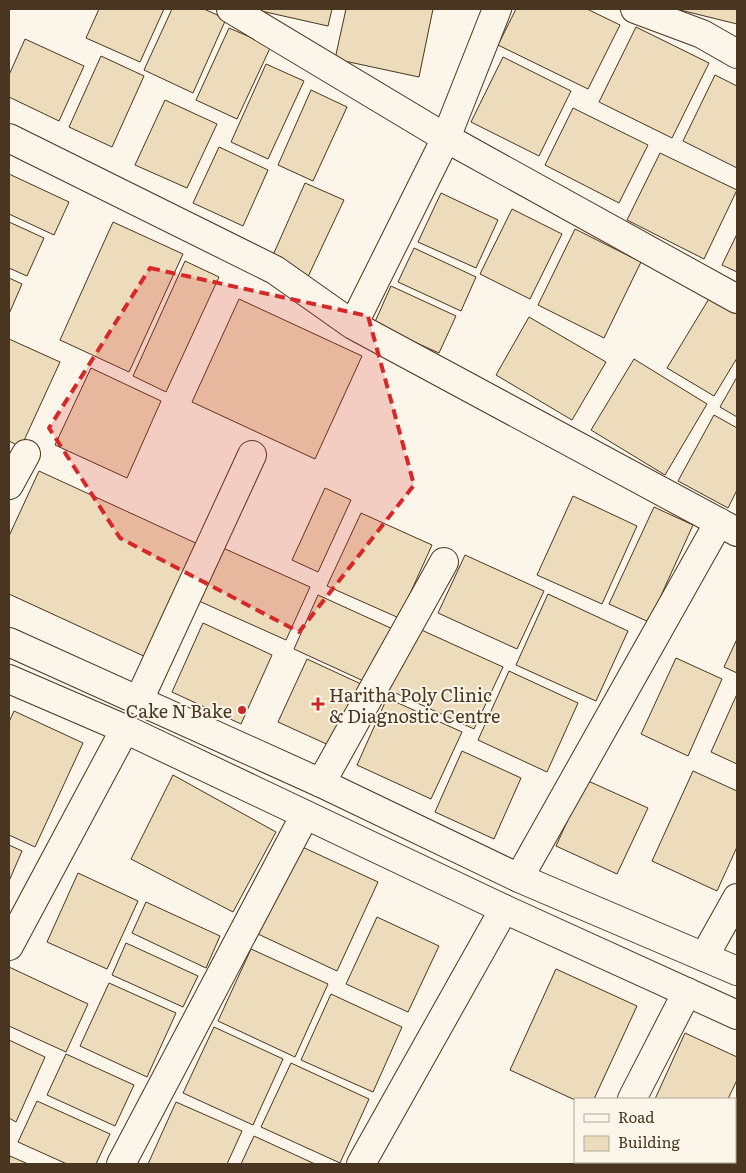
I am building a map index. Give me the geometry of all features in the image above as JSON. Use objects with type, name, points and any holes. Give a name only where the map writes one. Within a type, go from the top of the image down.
[{"type":"street","points":[[231,9],[446,138],[737,299]]},
{"type":"street","points":[[353,325],[446,138],[497,9]]},
{"type":"street","points":[[635,9],[702,34],[737,54]]},
{"type":"street","points":[[9,138],[275,270],[353,325],[728,527],[519,878]]},
{"type":"street","points":[[9,485],[26,454]]},
{"type":"street","points":[[139,700],[252,455]]},
{"type":"street","points":[[321,783],[444,562]]},
{"type":"street","points":[[9,642],[321,783],[519,878],[737,971]]},
{"type":"street","points":[[9,679],[125,729],[504,909],[737,1015]]},
{"type":"street","points":[[9,946],[125,729]]},
{"type":"street","points":[[121,1164],[305,815]]},
{"type":"street","points":[[704,957],[737,898]]},
{"type":"street","points":[[361,1164],[504,909]]},
{"type":"street","points":[[633,1098],[687,992]]},
{"type":"highlighted area","points":[[150,268],[368,316],[414,485],[299,632],[120,538],[49,428]]},
{"type":"building","points":[[99,9],[164,9],[140,62],[86,38]]},
{"type":"building","points":[[172,9],[204,9],[226,19],[193,93],[144,70]]},
{"type":"building","points":[[261,9],[332,9],[328,26],[261,11]]},
{"type":"building","points":[[346,9],[433,9],[419,77],[335,59]]},
{"type":"building","points":[[516,9],[587,9],[620,25],[588,89],[498,45]]},
{"type":"building","points":[[676,9],[737,9],[737,24]]},
{"type":"building","points":[[636,27],[709,63],[672,138],[599,102]]},
{"type":"building","points":[[229,28],[271,46],[237,119],[196,100]]},
{"type":"building","points":[[25,39],[84,66],[59,121],[9,97],[9,75]]},
{"type":"building","points":[[101,56],[144,76],[112,147],[69,127]]},
{"type":"building","points":[[503,57],[571,91],[539,156],[471,122]]},
{"type":"building","points":[[266,64],[304,81],[268,159],[231,142]]},
{"type":"building","points":[[715,75],[737,86],[737,168],[683,141]]},
{"type":"building","points":[[311,90],[347,107],[313,181],[278,165]]},
{"type":"building","points":[[165,100],[217,124],[187,188],[135,165]]},
{"type":"building","points":[[573,108],[648,145],[619,203],[545,165]]},
{"type":"building","points":[[219,147],[268,170],[243,226],[193,203]]},
{"type":"building","points":[[660,153],[737,190],[704,259],[627,220]]},
{"type":"building","points":[[9,174],[69,202],[54,235],[9,214]]},
{"type":"building","points":[[305,183],[344,200],[306,281],[269,264]]},
{"type":"building","points":[[441,193],[498,220],[476,268],[418,242]]},
{"type":"building","points":[[512,209],[562,234],[530,299],[480,274]]},
{"type":"building","points":[[9,222],[44,238],[27,276],[9,268]]},
{"type":"building","points":[[113,222],[183,254],[129,372],[60,340]]},
{"type":"building","points":[[575,229],[641,262],[604,338],[538,305]]},
{"type":"building","points":[[737,234],[737,272],[722,265]]},
{"type":"building","points":[[414,248],[476,277],[461,311],[398,282]]},
{"type":"building","points":[[185,261],[219,277],[166,392],[133,376]]},
{"type":"building","points":[[9,278],[22,284],[9,314]]},
{"type":"building","points":[[391,286],[456,316],[439,353],[374,324]]},
{"type":"building","points":[[710,297],[737,313],[737,358],[714,396],[667,368]]},
{"type":"building","points":[[239,299],[362,356],[315,459],[192,402]]},
{"type":"building","points":[[529,317],[606,362],[572,420],[496,375]]},
{"type":"building","points":[[9,339],[60,362],[21,447],[9,441]]},
{"type":"building","points":[[634,359],[707,404],[665,475],[591,430]]},
{"type":"building","points":[[91,368],[161,401],[127,478],[55,445]]},
{"type":"building","points":[[737,377],[737,417],[720,407]]},
{"type":"building","points":[[714,415],[737,428],[737,490],[728,508],[678,481]]},
{"type":"building","points":[[39,471],[200,545],[148,658],[9,594],[9,536]]},
{"type":"building","points":[[325,488],[351,500],[318,572],[292,560]]},
{"type":"building","points":[[573,496],[637,526],[602,604],[537,575]]},
{"type":"building","points":[[654,507],[693,525],[649,622],[609,604]]},
{"type":"building","points":[[361,513],[432,545],[399,618],[327,586]]},
{"type":"building","points":[[223,548],[310,587],[286,640],[199,601]]},
{"type":"building","points":[[465,555],[544,591],[517,649],[438,613]]},
{"type":"building","points":[[548,594],[628,631],[596,701],[516,665]]},
{"type":"building","points":[[318,595],[395,630],[370,684],[294,649]]},
{"type":"building","points":[[203,623],[272,655],[241,724],[172,692]]},
{"type":"building","points":[[417,628],[503,667],[474,729],[389,690]]},
{"type":"building","points":[[737,639],[737,673],[724,667]]},
{"type":"building","points":[[676,658],[722,679],[688,756],[641,734]]},
{"type":"building","points":[[307,659],[361,684],[333,747],[278,722]]},
{"type":"building","points":[[509,671],[578,703],[547,772],[478,740]]},
{"type":"building","points":[[737,694],[737,764],[711,752]]},
{"type":"building","points":[[387,698],[462,732],[431,799],[357,765]]},
{"type":"building","points":[[14,711],[83,743],[35,847],[9,835],[9,722]]},
{"type":"building","points":[[462,751],[521,778],[494,839],[435,812]]},
{"type":"building","points":[[693,771],[737,791],[737,847],[717,891],[652,861]]},
{"type":"building","points":[[173,775],[276,832],[233,912],[131,859]]},
{"type":"building","points":[[586,780],[648,808],[617,874],[556,846]]},
{"type":"building","points":[[9,845],[22,851],[9,881]]},
{"type":"building","points":[[298,845],[378,882],[337,971],[258,934]]},
{"type":"building","points":[[78,873],[138,901],[107,969],[47,942]]},
{"type":"building","points":[[146,902],[220,936],[206,968],[132,933]]},
{"type":"building","points":[[377,917],[439,946],[408,1012],[346,984]]},
{"type":"building","points":[[126,943],[198,976],[183,1007],[112,975]]},
{"type":"building","points":[[251,949],[328,984],[295,1057],[218,1021]]},
{"type":"building","points":[[9,967],[88,1004],[66,1052],[9,1026]]},
{"type":"building","points":[[556,969],[637,1006],[594,1098],[574,1098],[574,1100],[510,1070]]},
{"type":"building","points":[[109,983],[176,1013],[147,1077],[80,1046]]},
{"type":"building","points":[[331,994],[402,1027],[373,1092],[301,1060]]},
{"type":"building","points":[[214,1027],[283,1059],[253,1125],[183,1093]]},
{"type":"building","points":[[685,1033],[737,1057],[737,1080],[728,1098],[655,1098]]},
{"type":"building","points":[[9,1040],[45,1057],[16,1122],[9,1118]]},
{"type":"building","points":[[66,1054],[134,1085],[115,1126],[47,1095]]},
{"type":"building","points":[[291,1063],[369,1099],[340,1163],[261,1127]]},
{"type":"building","points":[[37,1101],[110,1134],[96,1164],[67,1164],[18,1142]]},
{"type":"building","points":[[176,1102],[242,1131],[227,1164],[148,1164]]},
{"type":"building","points":[[737,1134],[737,1164],[724,1164],[736,1163]]},
{"type":"building","points":[[254,1136],[315,1164],[241,1164]]},
{"type":"building","points":[[10,1156],[28,1164],[9,1164]]},
{"type":"place","name":"Haritha Poly Clinic & Diagnostic Centre","points":[[318,704]]},
{"type":"place","name":"Cake N Bake","points":[[242,710]]}]
